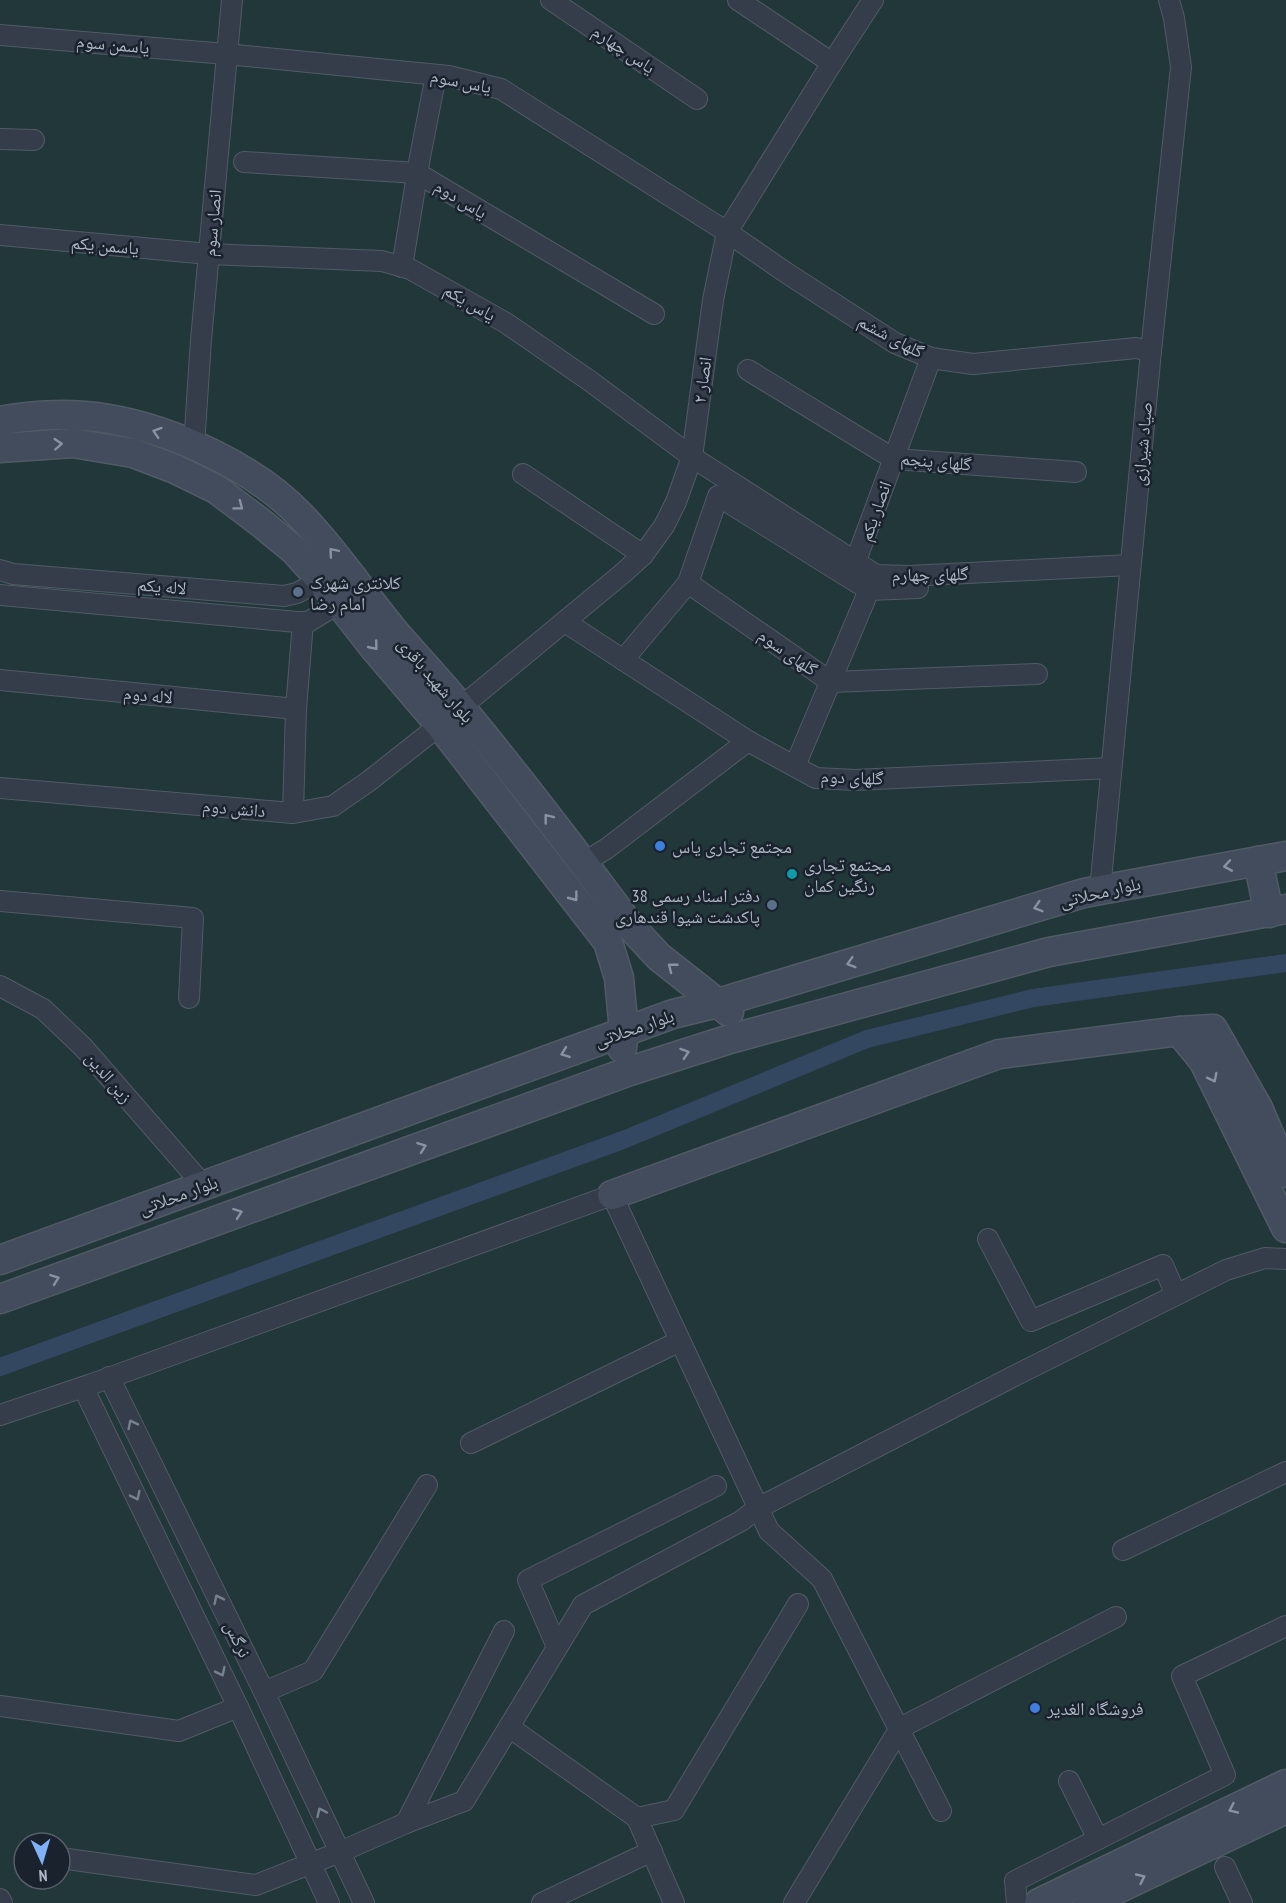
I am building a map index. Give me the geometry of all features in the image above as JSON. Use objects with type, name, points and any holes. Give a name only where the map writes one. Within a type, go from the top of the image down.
[{"type":"street","name":"انصار سوم","points":[[194,446],[201,340],[232,0]]},
{"type":"street","name":"یاس چهارم","points":[[551,0],[697,99]]},
{"type":"street","points":[[738,0],[832,63]]},
{"type":"street","name":"انصار ۲","points":[[451,716],[643,555],[668,518],[692,457],[713,300],[727,232],[873,0]]},
{"type":"street","name":"صیاد شیرازی","points":[[1100,890],[1151,351],[1181,67],[1169,0]]},
{"type":"street","name":"یاسمن سوم","points":[[0,35],[226,54]]},
{"type":"street","name":"یاس سوم","points":[[226,54],[436,75],[501,89],[727,232]]},
{"type":"street","points":[[402,267],[436,75]]},
{"type":"street","points":[[0,139],[34,140]]},
{"type":"street","name":"یاس دوم","points":[[244,162],[417,173],[654,314]]},
{"type":"street","name":"گلهای ششم","points":[[727,232],[896,343],[931,358],[973,364],[1136,348],[1151,351]]},
{"type":"street","name":"یاسمن یکم","points":[[0,235],[209,254]]},
{"type":"street","name":"یاس یکم","points":[[209,254],[382,261],[422,274],[506,323],[590,381],[692,457]]},
{"type":"street","name":"انصار یکم","points":[[855,563],[931,358]]},
{"type":"street","name":"گلهای پنجم","points":[[748,370],[894,459],[1076,472]]},
{"type":"street","name":"بلوار شهید باقری","points":[[0,421],[66,416],[109,419],[155,431],[194,446],[250,477],[278,495],[300,515],[397,635],[608,942],[619,978],[624,1031],[622,1049],[639,1068]]},
{"type":"street","name":"بلوار شهید باقری","points":[[0,448],[74,443],[133,453],[175,469],[216,489],[260,522],[294,550],[339,603],[451,716],[583,863],[631,927],[659,957],[718,1003]]},
{"type":"street","name":"گلهای چهارم","points":[[692,457],[876,575],[909,576],[1130,565]]},
{"type":"street","points":[[523,474],[643,555]]},
{"type":"street","points":[[623,660],[688,582],[718,496],[869,590],[1058,583]]},
{"type":"street","name":"لاله یکم","points":[[0,570],[13,574],[284,596],[297,593],[321,580]]},
{"type":"street","name":"گلهای سوم","points":[[688,582],[831,682],[1037,674]]},
{"type":"street","points":[[795,766],[869,590]]},
{"type":"street","points":[[0,595],[303,622],[312,620],[339,603]]},
{"type":"street","points":[[293,813],[296,709],[303,622]]},
{"type":"street","name":"گلهای دوم","points":[[565,622],[748,741],[816,778],[855,780],[1111,768]]},
{"type":"street","name":"لاله دوم","points":[[0,680],[296,709]]},
{"type":"street","name":"دانش دوم","points":[[0,788],[293,813],[333,806],[369,782],[451,716]]},
{"type":"street","points":[[583,863],[606,849],[748,741]]},
{"type":"street","name":"بلوار محلاتی","points":[[0,1260],[673,1014],[718,1003],[1100,890],[1286,856]]},
{"type":"street","points":[[1258,861],[1277,911]]},
{"type":"street","points":[[0,901],[193,918],[189,998]]},
{"type":"street","name":"بلوار محلاتی","points":[[0,1299],[639,1068],[730,1039],[1049,952],[1277,911]]},
{"type":"street","name":"زین الدین","points":[[0,986],[43,1009],[83,1047],[204,1186]]},
{"type":"street","points":[[718,1003],[728,1009],[732,1019],[730,1039]]},
{"type":"street","points":[[0,1415],[83,1387],[999,1053],[1179,1031],[1213,1029],[1258,1108],[1286,1173]]},
{"type":"street","points":[[1179,1031],[1203,1060],[1286,1228]]},
{"type":"street","points":[[612,1195],[769,1531],[822,1579],[941,1811]]},
{"type":"street","points":[[988,1239],[1032,1321],[1163,1266],[1176,1294]]},
{"type":"street","points":[[72,1860],[256,1885],[406,1822],[464,1802],[583,1605],[741,1521],[758,1508],[1176,1294],[1226,1270],[1265,1258],[1286,1259]]},
{"type":"street","points":[[471,1443],[680,1341]]},
{"type":"street","name":"نرگس","points":[[109,1377],[264,1692],[364,1903]]},
{"type":"street","name":"نرگس","points":[[83,1387],[238,1707],[329,1903]]},
{"type":"street","points":[[1123,1550],[1286,1472]]},
{"type":"street","points":[[264,1692],[313,1671],[427,1485]]},
{"type":"street","points":[[557,1647],[528,1580],[716,1486]]},
{"type":"street","points":[[637,1818],[674,1810],[798,1604]]},
{"type":"street","points":[[794,1903],[900,1728],[1116,1617]]},
{"type":"street","points":[[1017,1903],[1015,1881],[1225,1775],[1182,1676],[1286,1626]]},
{"type":"street","points":[[406,1822],[504,1631]]},
{"type":"street","points":[[0,1706],[179,1731],[238,1707]]},
{"type":"street","points":[[509,1727],[637,1818],[674,1903]]},
{"type":"street","points":[[1069,1781],[1098,1839]]},
{"type":"street","points":[[1088,1903],[1286,1784]]},
{"type":"street","points":[[1177,1799],[1195,1840]]},
{"type":"street","points":[[1039,1903],[1195,1840],[1286,1809]]},
{"type":"street","points":[[542,1903],[652,1851]]},
{"type":"street","points":[[1225,1867],[1242,1903]]},
{"type":"green space","points":[[0,0],[1286,0],[1286,1903],[0,1903]]},
{"type":"waterway","points":[[0,1367],[623,1140],[867,1039],[1033,998],[1286,963]]},
{"type":"place","name":"کلانتری شهرک امام رضا","points":[[298,592]]},
{"type":"place","name":"مجتمع تجاری یاس","points":[[660,846]]},
{"type":"place","name":"مجتمع تجاری رنگین کمان","points":[[792,874]]},
{"type":"place","name":"دفتر اسناد رسمی 38 پاکدشت شیوا قندهاری","points":[[772,905]]},
{"type":"place","name":"فروشگاه الغدیر","points":[[1035,1708]]}]
